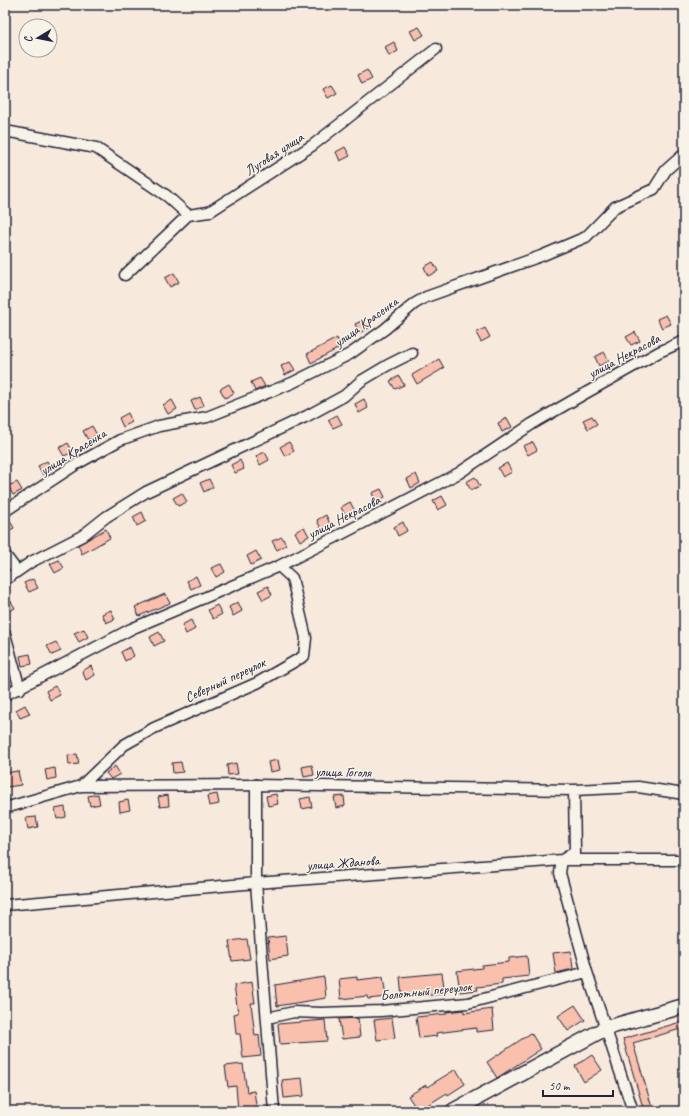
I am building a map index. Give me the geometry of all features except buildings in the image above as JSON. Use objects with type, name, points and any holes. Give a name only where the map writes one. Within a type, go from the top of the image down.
[{"type":"street","name":"Луговая улица","points":[[188,215],[209,212],[313,145],[436,49]]},
{"type":"street","points":[[5,131],[96,148],[167,196],[188,215],[125,275]]},
{"type":"street","name":"улица Красенка","points":[[5,511],[75,466],[120,440],[159,426],[207,417],[292,383],[350,354],[385,329],[414,304],[426,297],[541,256],[586,237],[616,207],[654,189],[666,170],[684,154]]},
{"type":"street","name":"улица Некрасова","points":[[5,695],[20,689],[130,629],[279,566],[459,473],[532,424],[577,397],[658,352],[684,341]]},
{"type":"street","points":[[5,580],[17,571],[82,536],[106,517],[146,492],[307,416],[344,396],[361,381],[412,353]]},
{"type":"street","points":[[5,555],[17,571]]},
{"type":"street","name":"Северный переулок","points":[[82,786],[124,745],[154,728],[257,683],[304,656],[306,638],[292,578],[279,566]]},
{"type":"street","points":[[5,634],[20,689]]},
{"type":"street","points":[[256,785],[256,883],[274,1111]]},
{"type":"street","name":"улица Гоголя","points":[[5,808],[82,786],[256,785],[574,790],[638,787],[684,794]]},
{"type":"street","points":[[574,790],[575,852],[562,860],[560,873],[586,972],[633,1111]]},
{"type":"street","name":"улица Жданова","points":[[5,905],[256,883],[562,860],[684,860]]},
{"type":"street","name":"Болотный переулок","points":[[267,1018],[294,1012],[321,1013],[381,1011],[468,1003],[586,972]]},
{"type":"street","points":[[458,1110],[606,1028],[684,1006]]}]
